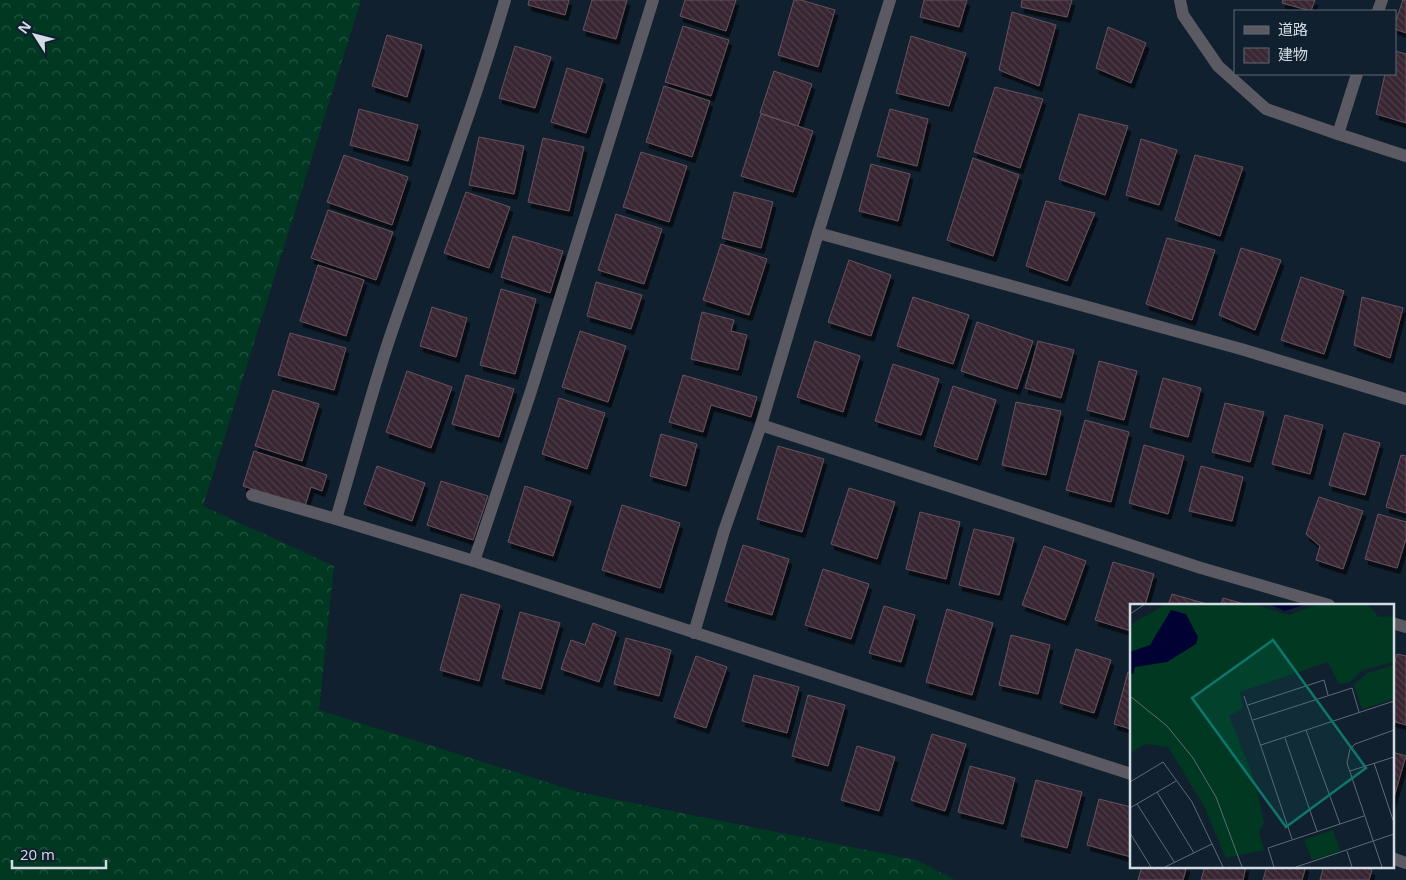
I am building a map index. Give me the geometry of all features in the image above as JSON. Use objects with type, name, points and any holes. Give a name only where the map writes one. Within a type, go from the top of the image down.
[{"type":"street","points":[[336,519],[390,338],[479,85],[504,0]]},
{"type":"street","points":[[474,562],[532,391],[653,0]]},
{"type":"street","points":[[694,633],[724,531],[761,425],[818,232],[890,0]]},
{"type":"street","points":[[1180,0],[1183,15],[1218,66],[1266,109],[1406,156]]},
{"type":"street","points":[[1338,134],[1357,75]]},
{"type":"street","points":[[818,232],[1241,349],[1406,399]]},
{"type":"street","points":[[761,425],[1201,568],[1326,604]]},
{"type":"street","points":[[252,496],[336,519],[474,562],[1130,774]]},
{"type":"street","points":[[1394,859],[1406,863]]},
{"type":"green space","points":[[0,0],[361,0],[203,506],[334,566],[319,710],[578,792],[916,860],[955,880],[0,880]]},
{"type":"building","points":[[529,0],[569,0],[565,15],[528,5]]},
{"type":"building","points":[[592,0],[627,0],[616,39],[583,30]]},
{"type":"building","points":[[685,0],[736,0],[726,31],[680,16]]},
{"type":"building","points":[[794,0],[801,0],[835,10],[818,67],[778,55]]},
{"type":"building","points":[[924,0],[967,0],[959,27],[920,17]]},
{"type":"building","points":[[1022,0],[1072,0],[1067,17],[1021,7]]},
{"type":"building","points":[[1283,0],[1315,0],[1311,10],[1282,3]]},
{"type":"building","points":[[1403,0],[1406,0],[1406,33],[1396,29],[1396,20]]},
{"type":"building","points":[[1012,12],[1056,25],[1039,86],[999,70]]},
{"type":"building","points":[[683,26],[729,40],[711,96],[665,82]]},
{"type":"building","points":[[1108,27],[1146,43],[1131,83],[1096,68]]},
{"type":"building","points":[[387,35],[422,45],[407,97],[372,86]]},
{"type":"building","points":[[911,36],[966,53],[949,106],[896,93]]},
{"type":"building","points":[[515,46],[551,57],[535,108],[499,98]]},
{"type":"building","points":[[1396,51],[1406,54],[1406,123],[1376,114],[1385,75],[1396,75]]},
{"type":"building","points":[[567,68],[603,79],[586,133],[551,122]]},
{"type":"building","points":[[774,71],[812,84],[798,126],[760,113]]},
{"type":"building","points":[[664,86],[710,101],[692,157],[646,142]]},
{"type":"building","points":[[995,87],[1043,99],[1020,168],[974,152]]},
{"type":"building","points":[[359,109],[418,125],[408,161],[350,145]]},
{"type":"building","points":[[890,109],[928,119],[917,166],[877,156]]},
{"type":"building","points":[[761,114],[813,131],[793,192],[741,176]]},
{"type":"building","points":[[1079,114],[1128,126],[1105,195],[1059,179]]},
{"type":"building","points":[[479,137],[524,146],[514,194],[469,185]]},
{"type":"building","points":[[543,138],[584,147],[569,211],[528,202]]},
{"type":"building","points":[[1141,139],[1177,150],[1159,205],[1126,195]]},
{"type":"building","points":[[641,152],[687,166],[669,222],[623,207]]},
{"type":"building","points":[[344,155],[408,177],[392,225],[327,202]]},
{"type":"building","points":[[1195,155],[1243,167],[1220,236],[1175,220]]},
{"type":"building","points":[[973,158],[1019,175],[993,256],[947,240]]},
{"type":"building","points":[[871,164],[910,174],[898,221],[859,211]]},
{"type":"building","points":[[466,192],[510,207],[489,268],[444,253]]},
{"type":"building","points":[[734,192],[773,202],[761,248],[722,238]]},
{"type":"building","points":[[1046,201],[1095,213],[1067,281],[1026,266]]},
{"type":"building","points":[[328,210],[393,232],[376,280],[311,258]]},
{"type":"building","points":[[616,214],[662,229],[644,284],[598,270]]},
{"type":"building","points":[[513,236],[563,251],[550,293],[501,277]]},
{"type":"building","points":[[1167,238],[1215,250],[1192,320],[1146,304]]},
{"type":"building","points":[[721,244],[767,259],[749,315],[703,300]]},
{"type":"building","points":[[1241,248],[1281,260],[1255,330],[1219,315]]},
{"type":"building","points":[[849,260],[891,275],[871,336],[828,322]]},
{"type":"building","points":[[318,265],[364,280],[346,336],[300,321]]},
{"type":"building","points":[[1301,277],[1344,291],[1324,354],[1281,340]]},
{"type":"building","points":[[596,282],[642,295],[631,329],[587,316]]},
{"type":"building","points":[[501,289],[536,299],[515,374],[480,365]]},
{"type":"building","points":[[913,297],[969,315],[953,364],[897,346]]},
{"type":"building","points":[[1362,297],[1403,308],[1390,358],[1354,345]]},
{"type":"building","points":[[432,307],[467,318],[456,357],[420,346]]},
{"type":"building","points":[[702,312],[734,320],[731,331],[747,335],[738,370],[691,359]]},
{"type":"building","points":[[977,322],[1033,341],[1017,389],[961,371]]},
{"type":"building","points":[[580,331],[626,346],[608,402],[562,387]]},
{"type":"building","points":[[290,333],[346,348],[334,390],[278,375]]},
{"type":"building","points":[[815,341],[860,356],[843,412],[797,397]]},
{"type":"building","points":[[1038,341],[1074,350],[1061,398],[1025,388]]},
{"type":"building","points":[[1099,361],[1137,371],[1124,420],[1087,410]]},
{"type":"building","points":[[893,364],[939,379],[921,435],[875,421]]},
{"type":"building","points":[[407,371],[452,387],[431,448],[386,432]]},
{"type":"building","points":[[466,375],[514,389],[499,437],[452,424]]},
{"type":"building","points":[[683,375],[757,397],[751,417],[711,405],[703,432],[669,422]]},
{"type":"building","points":[[1163,378],[1201,388],[1188,437],[1150,427]]},
{"type":"building","points":[[953,386],[996,400],[977,460],[934,446]]},
{"type":"building","points":[[273,390],[319,404],[302,461],[255,446]]},
{"type":"building","points":[[559,398],[605,413],[587,469],[542,454]]},
{"type":"building","points":[[1016,402],[1061,411],[1046,475],[1002,465]]},
{"type":"building","points":[[1225,403],[1264,412],[1250,462],[1212,452]]},
{"type":"building","points":[[1285,415],[1323,425],[1310,474],[1272,464]]},
{"type":"building","points":[[1085,420],[1129,432],[1111,502],[1066,490]]},
{"type":"building","points":[[1344,433],[1380,443],[1365,495],[1329,485]]},
{"type":"building","points":[[661,434],[697,444],[686,486],[650,476]]},
{"type":"building","points":[[1144,445],[1184,456],[1168,514],[1129,503]]},
{"type":"building","points":[[778,446],[824,459],[802,532],[757,519]]},
{"type":"building","points":[[254,451],[327,475],[322,491],[311,487],[305,506],[243,486]]},
{"type":"building","points":[[1401,455],[1406,456],[1406,513],[1386,507]]},
{"type":"building","points":[[377,466],[425,483],[412,521],[364,504]]},
{"type":"building","points":[[1201,466],[1243,477],[1232,521],[1189,511]]},
{"type":"building","points":[[441,481],[488,496],[473,540],[427,525]]},
{"type":"building","points":[[525,486],[571,501],[553,556],[508,542]]},
{"type":"building","points":[[849,488],[895,502],[877,559],[831,544]]},
{"type":"building","points":[[1319,497],[1363,511],[1343,569],[1316,560],[1320,546],[1306,534]]},
{"type":"building","points":[[622,505],[680,523],[660,588],[602,570]]},
{"type":"building","points":[[920,512],[960,522],[946,579],[906,569]]},
{"type":"building","points":[[1378,514],[1406,522],[1406,539],[1397,568],[1365,559]]},
{"type":"building","points":[[974,529],[1014,538],[999,595],[959,585]]},
{"type":"building","points":[[743,545],[789,559],[772,615],[725,601]]},
{"type":"building","points":[[1044,546],[1086,561],[1065,620],[1022,605]]},
{"type":"building","points":[[1113,562],[1154,574],[1145,604],[1130,604],[1130,631],[1095,620]]},
{"type":"building","points":[[823,569],[869,584],[851,639],[805,625]]},
{"type":"building","points":[[461,594],[500,605],[479,681],[440,670]]},
{"type":"building","points":[[1172,594],[1207,604],[1168,604]]},
{"type":"building","points":[[1223,598],[1244,604],[1221,604]]},
{"type":"building","points":[[884,606],[915,615],[901,662],[869,653]]},
{"type":"building","points":[[947,609],[993,623],[972,695],[926,682]]},
{"type":"building","points":[[520,612],[560,623],[541,689],[502,678]]},
{"type":"building","points":[[593,623],[616,632],[599,682],[561,669],[571,640],[585,645]]},
{"type":"building","points":[[1011,635],[1050,645],[1038,694],[999,685]]},
{"type":"building","points":[[626,638],[671,650],[659,696],[614,684]]},
{"type":"building","points":[[1076,649],[1111,660],[1094,713],[1060,703]]},
{"type":"building","points":[[1397,654],[1406,656],[1406,725],[1394,722],[1394,665]]},
{"type":"building","points":[[696,656],[727,667],[706,728],[674,717]]},
{"type":"building","points":[[1128,672],[1130,673],[1130,729],[1114,724]]},
{"type":"building","points":[[754,675],[799,687],[787,733],[742,721]]},
{"type":"building","points":[[808,695],[845,705],[828,766],[792,756]]},
{"type":"building","points":[[932,734],[966,744],[945,811],[911,800]]},
{"type":"building","points":[[857,746],[895,757],[879,811],[841,800]]},
{"type":"building","points":[[1394,753],[1406,756],[1394,797]]},
{"type":"building","points":[[970,766],[1015,778],[1003,824],[958,812]]},
{"type":"building","points":[[1036,780],[1082,792],[1067,848],[1021,836]]},
{"type":"building","points":[[1099,799],[1130,807],[1130,857],[1087,845]]},
{"type":"building","points":[[1141,868],[1186,868],[1183,880],[1138,880]]},
{"type":"building","points":[[1204,868],[1246,868],[1243,880],[1201,880]]},
{"type":"building","points":[[1266,868],[1305,868],[1302,880],[1263,880]]},
{"type":"building","points":[[1323,868],[1365,868],[1372,870],[1369,880],[1320,880]]}]
